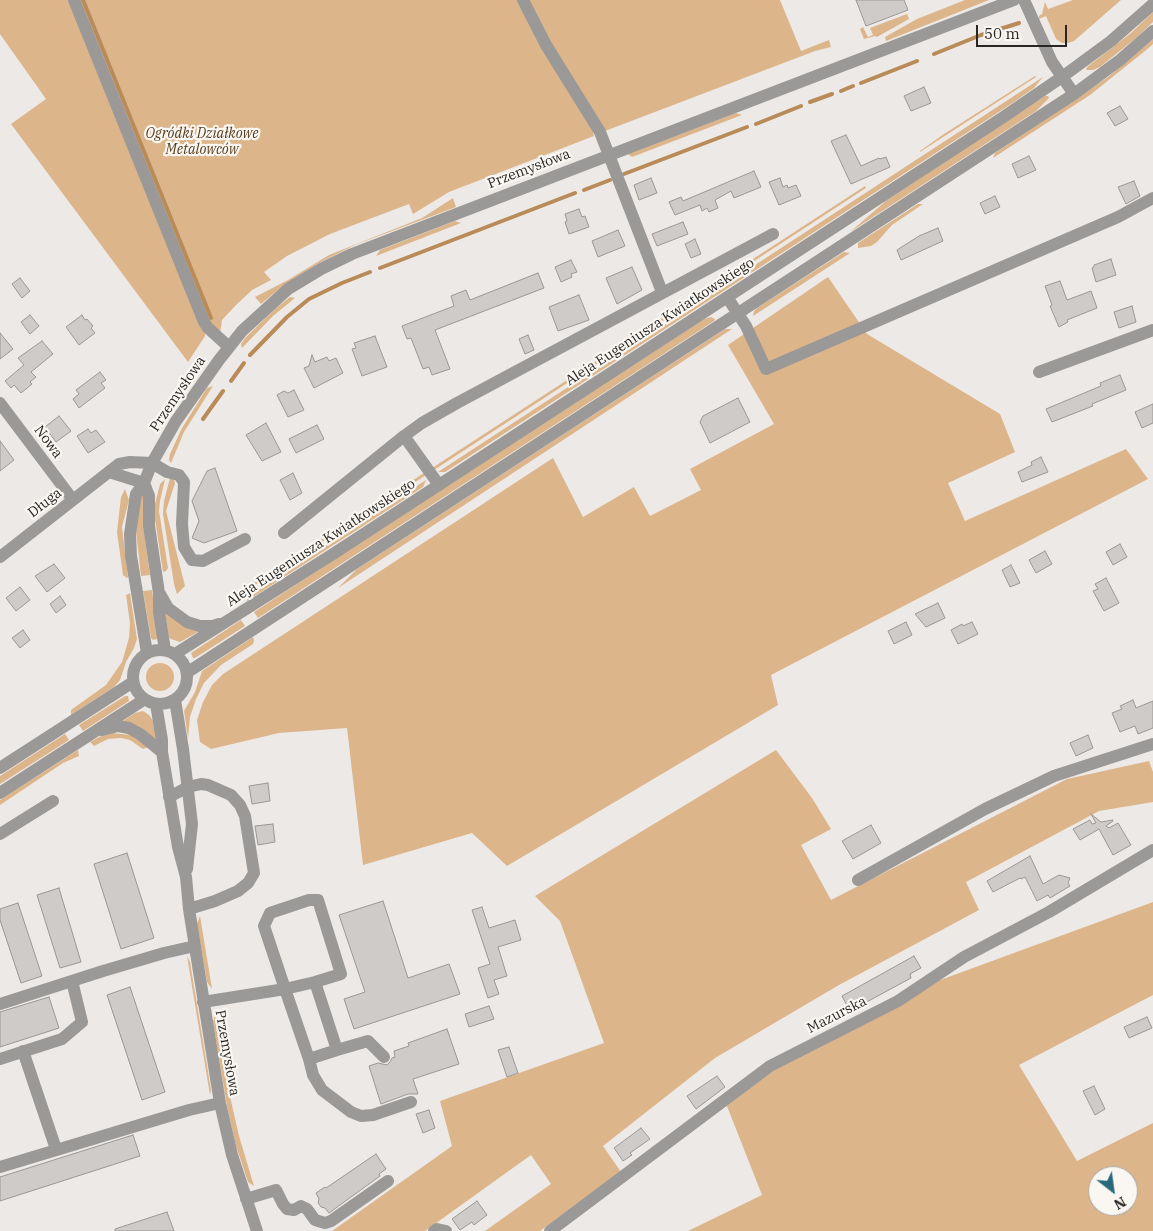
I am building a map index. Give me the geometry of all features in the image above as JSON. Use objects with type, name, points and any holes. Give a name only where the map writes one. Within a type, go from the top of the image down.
[{"type":"street","points":[[74,0],[204,322],[229,347]]},
{"type":"street","points":[[523,0],[546,45],[600,132],[662,292]]},
{"type":"street","name":"Przemysłowa","points":[[147,653],[131,556],[130,534],[136,494],[144,483],[152,463],[176,421],[229,347],[242,331],[288,289],[321,268],[352,254],[608,154],[1014,0]]},
{"type":"street","points":[[1024,0],[1052,62],[1074,94]]},
{"type":"street","name":"Aleja Eugeniusza Kwiatkowskiego","points":[[170,652],[228,621],[439,485],[1062,77],[1111,41],[1153,4]]},
{"type":"street","points":[[188,672],[1074,94],[1120,60],[1153,30]]},
{"type":"street","points":[[727,297],[738,313],[766,369],[1118,217],[1153,198]]},
{"type":"street","points":[[284,533],[422,423],[662,292],[773,234]]},
{"type":"street","points":[[1039,372],[1153,330]]},
{"type":"street","name":"Nowa","points":[[0,403],[73,500]]},
{"type":"street","points":[[404,436],[439,485]]},
{"type":"street","name":"Długa","points":[[0,557],[119,464],[130,462],[152,463]]},
{"type":"street","points":[[152,463],[167,472],[179,475],[184,482],[182,524],[184,547],[192,560],[204,561],[245,539]]},
{"type":"street","points":[[109,472],[144,483],[167,472]]},
{"type":"street","points":[[144,483],[149,496],[150,526],[159,593],[159,612],[170,652]]},
{"type":"street","points":[[159,593],[168,608],[176,616],[188,622],[200,626],[213,626],[228,621]]},
{"type":"street","points":[[156,650],[170,652],[185,665],[188,672],[185,688],[174,700],[162,704],[150,702],[139,695],[133,682],[135,665],[147,653],[156,650]]},
{"type":"street","points":[[0,768],[133,682]]},
{"type":"street","name":"Przemysłowa","points":[[174,700],[192,824],[186,877]]},
{"type":"street","points":[[0,793],[90,734],[150,702]]},
{"type":"street","name":"Przemysłowa","points":[[150,702],[162,740],[169,797],[178,847],[186,877],[189,909],[220,1103],[230,1147],[257,1231]]},
{"type":"street","points":[[90,734],[118,726],[129,728],[140,734],[162,752]]},
{"type":"street","points":[[858,880],[985,809],[1054,776],[1153,744]]},
{"type":"street","points":[[169,797],[188,787],[208,784],[232,795],[240,805],[245,816],[254,873],[248,883],[238,891],[189,909]]},
{"type":"street","points":[[0,834],[53,801]]},
{"type":"street","name":"Mazurska","points":[[550,1231],[770,1066],[898,1001],[964,957],[1049,912],[1153,850]]},
{"type":"street","points":[[203,1002],[285,989],[341,974],[318,900],[309,900],[270,912],[264,926],[285,989],[309,1059],[313,1075],[322,1090],[351,1112],[361,1116],[373,1115],[412,1102]]},
{"type":"street","points":[[0,1004],[164,953],[195,946]]},
{"type":"street","points":[[0,1059],[62,1039],[82,1022],[72,981]]},
{"type":"street","points":[[315,982],[337,1050]]},
{"type":"street","points":[[309,1059],[368,1041],[384,1057]]},
{"type":"street","points":[[23,1051],[56,1149]]},
{"type":"street","points":[[0,1167],[189,1110],[220,1103]]},
{"type":"street","points":[[246,1199],[276,1190],[287,1209],[294,1210],[301,1206],[307,1209],[315,1220],[324,1223],[331,1221],[388,1181]]},
{"type":"street","points":[[434,1231],[437,1229],[446,1231]]},
{"type":"green space","name":"Ogródki Działkowe Metalowców","points":[[0,0],[780,0],[801,51],[829,40],[831,47],[815,51],[605,131],[604,129],[593,133],[594,136],[449,192],[413,214],[409,204],[330,234],[287,256],[264,272],[271,280],[252,290],[236,305],[222,320],[220,333],[205,331],[205,336],[188,362],[11,124],[46,99],[0,34]]},
{"type":"green space","points":[[965,0],[989,0],[886,41],[885,37],[917,19]]},
{"type":"green space","points":[[1073,0],[1121,0],[1074,41],[1062,43],[1056,39],[1046,16],[1039,19],[1039,16],[1042,14],[1045,2],[1048,9]]},
{"type":"green space","points":[[1153,12],[1153,22],[1137,37],[1100,67],[1086,70],[1087,67],[1131,33]]},
{"type":"green space","points":[[907,14],[909,19],[877,37],[864,39],[860,29],[863,27],[868,37],[873,35],[870,28]]},
{"type":"green space","points":[[1153,39],[1153,44],[1090,95],[993,158],[995,153],[1108,77]]},
{"type":"green space","points":[[1036,77],[920,152],[944,134]]},
{"type":"green space","points":[[1043,77],[1034,88],[1011,104],[445,472],[438,472]]},
{"type":"green space","points":[[1045,96],[1049,98],[1036,111],[850,232],[887,200]]},
{"type":"green space","points":[[736,113],[742,115],[632,157],[628,154]]},
{"type":"green space","points":[[865,186],[866,188],[434,470],[432,468]]},
{"type":"green space","points":[[453,198],[456,207],[355,245],[317,264],[284,285],[261,304],[255,297],[288,280],[329,255],[422,218]]},
{"type":"green space","points":[[918,204],[923,204],[892,225],[877,242],[871,246],[858,248],[858,243]]},
{"type":"green space","points":[[455,221],[461,223],[376,256],[380,250]]},
{"type":"green space","points":[[844,252],[850,253],[753,316],[757,308]]},
{"type":"green space","points":[[828,277],[867,334],[1000,414],[1015,452],[948,483],[965,521],[1126,449],[1148,479],[771,675],[778,705],[507,866],[472,833],[363,865],[347,728],[279,733],[211,749],[200,742],[197,720],[203,702],[212,685],[223,674],[553,458],[583,517],[634,487],[650,516],[701,490],[690,469],[774,424],[728,345]]},
{"type":"green space","points":[[290,297],[295,298],[273,316],[242,348],[241,344],[246,337]]},
{"type":"green space","points":[[711,317],[715,319],[714,321],[258,618],[254,612],[704,319]]},
{"type":"green space","points":[[725,329],[732,329],[338,588],[357,569]]},
{"type":"green space","points":[[213,386],[184,432],[171,463],[169,460],[170,454],[182,428],[207,388]]},
{"type":"green space","points":[[424,473],[426,475],[252,587],[251,585]]},
{"type":"green space","points":[[170,478],[174,479],[175,483],[166,511],[185,586],[177,594],[163,514]]},
{"type":"green space","points":[[165,479],[159,511],[168,568],[163,572],[155,519],[155,504],[160,484]]},
{"type":"green space","points":[[426,480],[423,487],[247,601],[247,596]]},
{"type":"green space","points":[[125,489],[129,500],[122,527],[127,578],[123,575],[117,532],[121,497]]},
{"type":"green space","points":[[141,495],[143,495],[143,524],[150,575],[141,576],[136,531]]},
{"type":"green space","points":[[152,590],[159,637],[153,640],[151,638],[143,591]]},
{"type":"green space","points":[[130,593],[137,639],[120,680],[114,687],[71,715],[71,710],[106,685],[122,662],[129,638],[130,623],[126,595]]},
{"type":"green space","points":[[165,613],[199,631],[180,642],[171,639]]},
{"type":"green space","points":[[241,620],[245,626],[193,658],[191,653]]},
{"type":"green space","points":[[253,637],[253,644],[221,665],[204,683],[190,717],[188,739],[184,711],[195,692],[202,671]]},
{"type":"green space","points":[[160,663],[170,667],[174,677],[170,687],[160,691],[150,687],[146,677],[150,667]]},
{"type":"green space","points":[[125,696],[128,696],[129,701],[83,731],[79,725]]},
{"type":"green space","points":[[143,711],[154,722],[157,740],[123,721],[135,713]]},
{"type":"green space","points":[[112,733],[131,735],[149,747],[143,749],[130,740],[121,738],[108,739],[94,746],[90,742],[103,735]]},
{"type":"green space","points":[[65,734],[69,740],[0,784],[0,776]]},
{"type":"green space","points":[[78,750],[79,756],[63,763],[0,805],[0,800]]},
{"type":"green space","points":[[776,750],[812,798],[831,829],[801,845],[831,900],[1067,779],[1149,761],[1153,772],[1153,802],[1099,811],[966,882],[979,910],[839,985],[715,1058],[603,1146],[621,1172],[540,1231],[485,1231],[551,1184],[531,1155],[425,1231],[332,1231],[452,1146],[440,1101],[604,1043],[560,921],[535,896]]},
{"type":"green space","points":[[1153,902],[1153,995],[1019,1065],[1077,1161],[1153,1123],[1153,1231],[688,1231],[762,1195],[723,1096],[902,994]]},
{"type":"green space","points":[[200,916],[212,989],[207,982],[197,924]]},
{"type":"green space","points":[[187,956],[190,962],[211,1090],[210,1095]]},
{"type":"green space","points":[[216,1012],[231,1101],[254,1186],[248,1182],[236,1146],[227,1106],[213,1022]]},
{"type":"building","points":[[856,0],[904,0],[908,10],[866,26]]},
{"type":"building","points":[[924,87],[931,103],[911,111],[904,96]]},
{"type":"building","points":[[1120,106],[1128,119],[1115,126],[1107,113]]},
{"type":"building","points":[[846,135],[861,166],[886,157],[890,167],[851,184],[831,141]]},
{"type":"building","points":[[1029,156],[1036,170],[1018,178],[1012,164]]},
{"type":"building","points":[[754,171],[761,187],[734,198],[731,191],[715,200],[718,208],[709,212],[707,208],[702,211],[700,205],[675,215],[669,202],[681,197],[683,201]]},
{"type":"building","points":[[651,178],[657,193],[639,200],[634,185]]},
{"type":"building","points":[[780,178],[783,187],[787,185],[788,188],[796,185],[801,196],[779,205],[769,182]]},
{"type":"building","points":[[1134,181],[1140,196],[1126,204],[1118,187]]},
{"type":"building","points":[[995,196],[1000,207],[985,214],[980,203]]},
{"type":"building","points":[[579,209],[582,217],[585,216],[589,227],[569,234],[565,222],[567,221],[565,214]]},
{"type":"building","points":[[683,222],[688,234],[657,246],[652,234]]},
{"type":"building","points":[[938,228],[943,241],[901,260],[897,250],[919,236]]},
{"type":"building","points":[[618,230],[625,246],[598,257],[592,241]]},
{"type":"building","points":[[695,239],[701,254],[691,258],[685,244]]},
{"type":"building","points":[[1111,259],[1116,275],[1096,282],[1092,268],[1094,265]]},
{"type":"building","points":[[571,260],[577,272],[571,274],[572,277],[561,282],[555,267]]},
{"type":"building","points":[[632,267],[642,290],[617,304],[606,278]]},
{"type":"building","points":[[538,273],[544,288],[435,330],[450,369],[432,375],[429,367],[423,369],[411,338],[407,339],[402,326],[454,306],[451,296],[466,290],[470,300]]},
{"type":"building","points":[[20,278],[30,291],[22,298],[12,284]]},
{"type":"building","points":[[1060,281],[1067,300],[1091,291],[1097,308],[1067,320],[1068,322],[1059,327],[1050,306],[1052,305],[1045,286]]},
{"type":"building","points":[[579,295],[589,320],[558,331],[549,307]]},
{"type":"building","points":[[1132,306],[1136,322],[1119,328],[1114,312]]},
{"type":"building","points":[[30,315],[39,326],[30,334],[21,322]]},
{"type":"building","points":[[82,315],[93,326],[91,328],[95,333],[79,345],[66,327]]},
{"type":"building","points":[[0,333],[13,349],[0,359]]},
{"type":"building","points":[[528,335],[534,350],[525,354],[519,339]]},
{"type":"building","points":[[375,336],[387,367],[362,376],[352,349],[356,348],[354,343]]},
{"type":"building","points":[[42,341],[53,354],[31,372],[36,377],[30,382],[32,384],[21,393],[14,385],[11,388],[5,381],[24,365],[18,358]]},
{"type":"building","points":[[312,355],[315,362],[327,357],[329,361],[336,358],[343,373],[314,388],[304,368],[309,366]]},
{"type":"building","points":[[100,372],[106,380],[101,383],[105,388],[79,408],[73,399],[79,394],[76,390]]},
{"type":"building","points":[[1120,375],[1126,390],[1092,404],[1093,406],[1052,422],[1046,409],[1101,386],[1100,383]]},
{"type":"building","points":[[294,390],[304,410],[288,417],[277,395],[284,391],[288,393]]},
{"type":"building","points":[[738,398],[750,422],[710,443],[700,422],[703,416]]},
{"type":"building","points":[[1153,404],[1153,423],[1142,428],[1135,412]]},
{"type":"building","points":[[59,416],[71,431],[56,442],[45,427]]},
{"type":"building","points":[[266,423],[281,452],[262,461],[246,435]]},
{"type":"building","points":[[317,425],[324,439],[296,453],[289,439]]},
{"type":"building","points":[[88,429],[91,433],[96,430],[105,442],[88,453],[77,436]]},
{"type":"building","points":[[0,441],[14,460],[0,471]]},
{"type":"building","points":[[1041,457],[1048,472],[1022,482],[1018,472],[1032,465],[1031,462]]},
{"type":"building","points":[[215,468],[237,531],[204,543],[192,538],[199,521],[192,501],[207,471]]},
{"type":"building","points":[[293,473],[302,493],[290,500],[280,480]]},
{"type":"building","points":[[1120,544],[1127,557],[1113,565],[1106,552]]},
{"type":"building","points":[[1045,551],[1052,564],[1036,573],[1029,560]]},
{"type":"building","points":[[54,564],[65,578],[47,592],[35,576]]},
{"type":"building","points":[[1011,565],[1020,583],[1010,587],[1002,570]]},
{"type":"building","points":[[1106,578],[1119,603],[1104,611],[1093,591],[1098,589],[1095,584]]},
{"type":"building","points":[[20,587],[30,600],[16,611],[6,598]]},
{"type":"building","points":[[60,596],[66,605],[56,613],[50,604]]},
{"type":"building","points":[[938,603],[945,618],[926,627],[915,614]]},
{"type":"building","points":[[906,622],[912,635],[894,644],[888,631]]},
{"type":"building","points":[[972,622],[978,634],[958,644],[951,630],[962,624],[963,626]]},
{"type":"building","points":[[23,630],[30,640],[20,648],[12,638]]},
{"type":"building","points":[[1133,700],[1136,708],[1153,701],[1153,728],[1138,734],[1135,726],[1120,732],[1112,713],[1122,709],[1120,706]]},
{"type":"building","points":[[1088,735],[1093,748],[1076,756],[1070,743]]},
{"type":"building","points":[[268,783],[270,801],[252,804],[249,786]]},
{"type":"building","points":[[1091,814],[1101,822],[1113,820],[1106,826],[1109,828],[1118,823],[1131,845],[1113,855],[1099,829],[1080,840],[1073,829],[1090,820],[1092,824],[1096,823]]},
{"type":"building","points":[[273,824],[275,842],[258,845],[255,826]]},
{"type":"building","points":[[871,825],[881,843],[853,859],[842,841]]},
{"type":"building","points":[[127,853],[154,938],[121,949],[94,864]]},
{"type":"building","points":[[1030,856],[1043,884],[1059,875],[1070,878],[1068,883],[1070,886],[1050,898],[1048,895],[1037,901],[1025,877],[993,892],[987,881]]},
{"type":"building","points":[[59,888],[81,962],[60,968],[37,895]]},
{"type":"building","points":[[383,901],[408,978],[449,964],[460,994],[354,1029],[344,999],[365,992],[339,915]]},
{"type":"building","points":[[18,903],[42,976],[21,983],[0,920],[0,909]]},
{"type":"building","points":[[482,907],[489,928],[515,920],[521,940],[498,947],[507,976],[494,980],[499,994],[488,998],[478,968],[490,964],[472,910]]},
{"type":"building","points":[[914,956],[921,968],[910,974],[911,978],[850,1011],[842,996]]},
{"type":"building","points":[[130,987],[165,1092],[142,1100],[107,995]]},
{"type":"building","points":[[49,997],[59,1028],[0,1047],[0,1012]]},
{"type":"building","points":[[489,1006],[494,1019],[469,1027],[465,1014]]},
{"type":"building","points":[[1147,1017],[1152,1028],[1129,1038],[1124,1027]]},
{"type":"building","points":[[447,1029],[459,1064],[413,1079],[418,1094],[408,1094],[381,1104],[369,1066],[378,1063],[387,1065],[395,1057],[394,1051],[409,1046],[408,1043]]},
{"type":"building","points":[[509,1047],[518,1073],[507,1077],[498,1050]]},
{"type":"building","points":[[717,1076],[725,1087],[696,1109],[687,1096]]},
{"type":"building","points":[[1094,1086],[1105,1109],[1095,1115],[1083,1091]]},
{"type":"building","points":[[429,1110],[435,1128],[423,1133],[416,1114]]},
{"type":"building","points":[[641,1128],[650,1139],[630,1153],[632,1155],[623,1161],[614,1148]]},
{"type":"building","points":[[133,1135],[140,1156],[0,1201],[0,1177]]},
{"type":"building","points":[[376,1154],[386,1169],[379,1174],[380,1176],[329,1213],[325,1208],[321,1207],[316,1193]]},
{"type":"building","points":[[477,1201],[487,1215],[474,1225],[472,1222],[460,1230],[452,1219]]},
{"type":"building","points":[[167,1212],[174,1231],[115,1231],[115,1229]]},
{"type":"waterway","points":[[83,0],[211,318]]},
{"type":"waterway","points":[[934,54],[981,35],[1019,23]]},
{"type":"waterway","points":[[861,83],[917,61]]},
{"type":"waterway","points":[[841,91],[853,86]]},
{"type":"waterway","points":[[810,102],[832,94]]},
{"type":"waterway","points":[[756,124],[801,106]]},
{"type":"waterway","points":[[624,174],[747,127]]},
{"type":"waterway","points":[[584,190],[610,180]]},
{"type":"waterway","points":[[380,268],[575,193]]},
{"type":"waterway","points":[[250,355],[287,317],[309,299],[370,272]]},
{"type":"waterway","points":[[231,381],[244,363]]},
{"type":"waterway","points":[[203,419],[223,391]]}]
